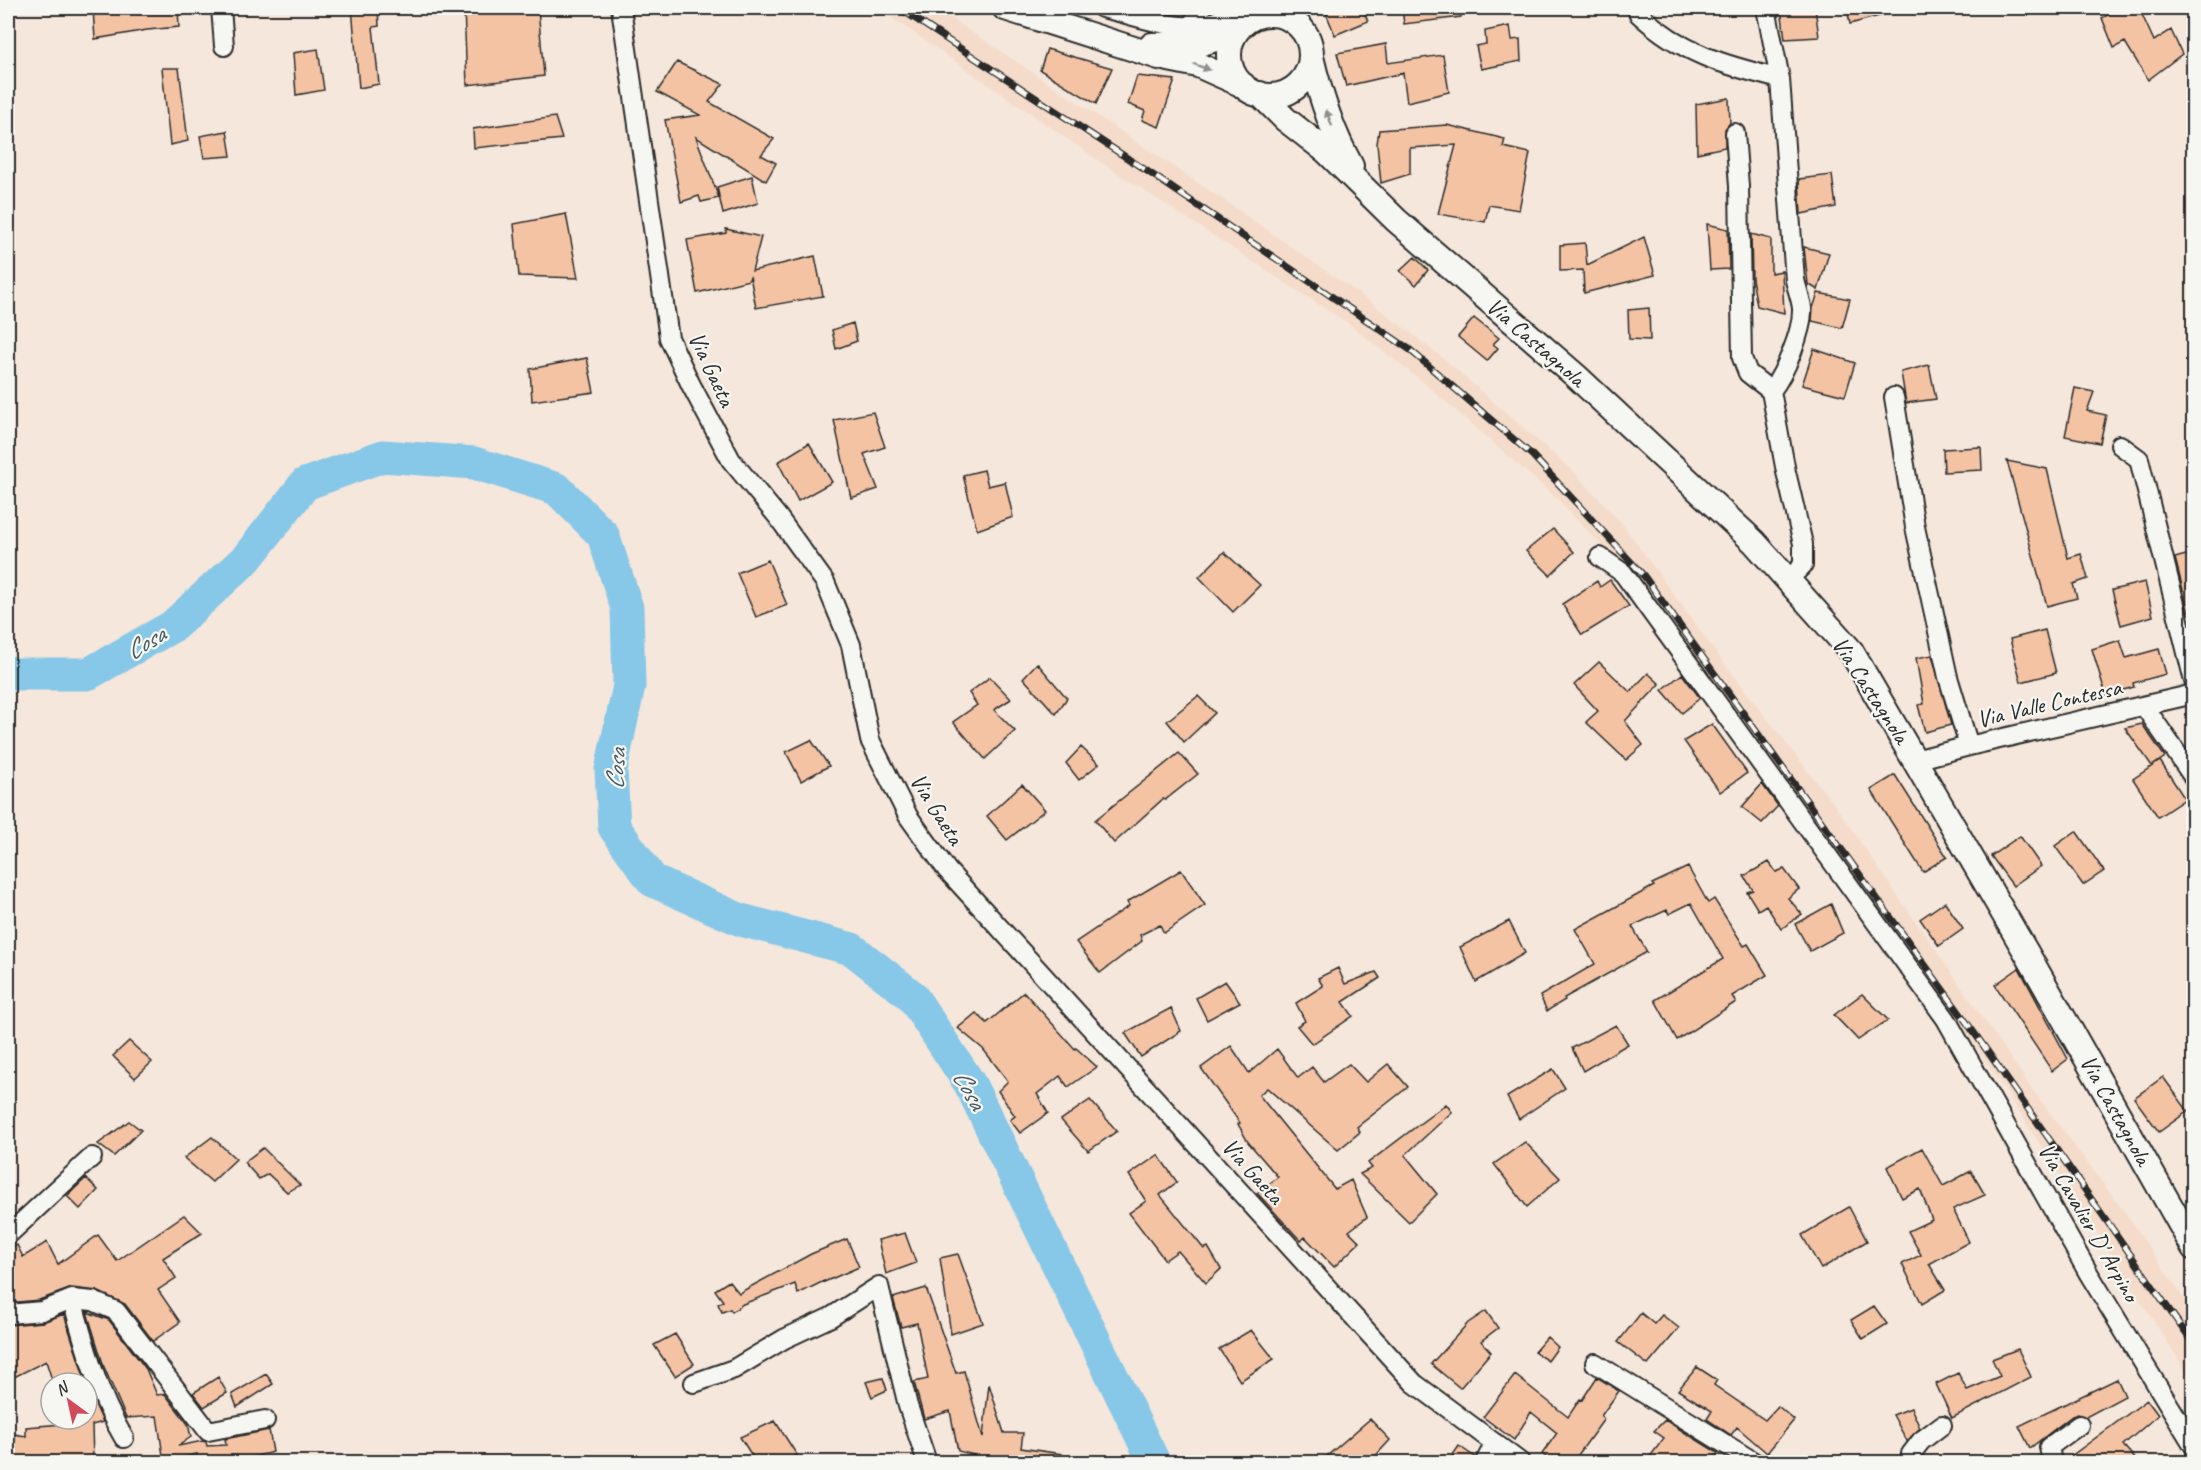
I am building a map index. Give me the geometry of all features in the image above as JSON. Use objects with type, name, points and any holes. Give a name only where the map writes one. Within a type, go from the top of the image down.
[{"type":"main road","points":[[1005,8],[1159,57],[1198,64],[1251,89],[1272,95],[1283,93],[1303,79],[1309,69],[1311,57]]},
{"type":"main road","points":[[1126,45],[1199,44],[1244,17],[1290,15],[1305,32],[1310,44],[1319,88],[1337,140],[1363,189]]},
{"type":"main road","points":[[1244,17],[1229,55],[1231,66],[1251,89]]},
{"type":"main road","name":"Via Castagnola","points":[[1251,89],[1326,151],[1411,233],[1576,376],[1754,542],[1851,651],[2193,1248]]},
{"type":"street","points":[[221,8],[224,46]]},
{"type":"street","name":"Via Gaeta","points":[[621,8],[669,338],[731,460],[778,518],[825,582],[851,645],[870,740],[908,816],[947,870],[1414,1383],[1520,1462]]},
{"type":"street","points":[[1102,8],[1145,12],[1182,28],[1244,17]]},
{"type":"street","points":[[1191,27],[1201,8]]},
{"type":"street","points":[[1637,8],[1639,14],[1654,28],[1676,44],[1728,66],[1780,79]]},
{"type":"street","points":[[1766,8],[1780,79],[1795,280],[1802,309],[1791,355],[1782,377],[1771,391]]},
{"type":"street","points":[[1735,133],[1742,358],[1748,373],[1771,391],[1803,544],[1803,565],[1788,580]]},
{"type":"street","points":[[1894,396],[1915,527],[1948,677],[1969,746]]},
{"type":"street","points":[[2120,445],[2139,459],[2193,681]]},
{"type":"street","name":"Via Cavalier D' Arpino","points":[[1600,557],[1623,573],[1946,1020],[2089,1274],[2193,1446]]},
{"type":"street","name":"Via Valle Contessa","points":[[1915,760],[2193,694]]},
{"type":"street","points":[[2144,705],[2193,778]]},
{"type":"street","points":[[8,1235],[92,1157]]},
{"type":"street","points":[[694,1383],[734,1369],[784,1339],[831,1317],[879,1286],[908,1406],[927,1462]]},
{"type":"street","points":[[72,1299],[90,1365],[112,1419],[124,1438]]},
{"type":"street","points":[[8,1314],[42,1311],[72,1299],[93,1301],[116,1311],[208,1431],[265,1420]]},
{"type":"street","points":[[1595,1363],[1755,1462]]},
{"type":"street","points":[[1914,1462],[1911,1454],[1921,1441],[1942,1425]]},
{"type":"street","points":[[2052,1462],[2049,1447],[2079,1425]]},
{"type":"street","points":[[1485,1462],[1495,1443]]},
{"type":"shaded area","points":[[878,8],[936,8],[1234,207],[1368,300],[1444,359],[1573,471],[1621,522],[1714,650],[1839,811],[2032,1089],[2132,1222],[2193,1312],[2193,1382],[1994,1073],[1892,929],[1618,562],[1551,493],[1424,383],[1350,325],[1105,165]]},
{"type":"building","points":[[178,8],[179,27],[95,39],[93,9]]},
{"type":"building","points":[[352,8],[378,8],[379,26],[373,27],[379,84],[359,88]]},
{"type":"building","points":[[464,8],[538,8],[544,76],[467,85]]},
{"type":"building","points":[[1324,8],[1362,8],[1368,21],[1335,35]]},
{"type":"building","points":[[1402,8],[1460,8],[1461,17],[1404,24]]},
{"type":"building","points":[[1781,8],[1815,8],[1819,37],[1785,39]]},
{"type":"building","points":[[1847,8],[1893,8],[1894,12],[1850,24]]},
{"type":"building","points":[[2120,8],[2139,8],[2154,41],[2171,30],[2182,54],[2148,80],[2125,42],[2114,48],[2102,18]]},
{"type":"building","points":[[1510,26],[1512,40],[1520,39],[1521,61],[1481,69],[1476,46],[1486,44],[1485,31]]},
{"type":"building","points":[[1386,44],[1388,63],[1443,55],[1449,92],[1407,102],[1403,73],[1346,86],[1337,53]]},
{"type":"building","points":[[318,49],[324,90],[296,95],[293,53]]},
{"type":"building","points":[[1047,49],[1112,68],[1096,104],[1040,70]]},
{"type":"building","points":[[677,62],[723,84],[709,102],[774,139],[761,155],[776,163],[766,181],[696,137],[719,198],[701,202],[699,196],[681,202],[665,120],[700,115],[657,92]]},
{"type":"building","points":[[162,68],[179,68],[188,141],[170,145]]},
{"type":"building","points":[[1137,76],[1175,80],[1159,127],[1142,120],[1145,111],[1128,104]]},
{"type":"building","points":[[1729,98],[1730,123],[1725,129],[1725,147],[1697,153],[1696,104]]},
{"type":"building","points":[[555,117],[562,139],[474,148],[473,129]]},
{"type":"building","points":[[1447,125],[1505,139],[1503,147],[1530,153],[1519,210],[1489,205],[1485,222],[1438,214],[1456,145],[1410,148],[1410,174],[1381,183],[1377,144],[1379,130]]},
{"type":"building","points":[[227,131],[231,156],[204,158],[200,136]]},
{"type":"building","points":[[1832,175],[1836,207],[1801,214],[1799,179]]},
{"type":"building","points":[[752,176],[758,203],[723,214],[717,187]]},
{"type":"building","points":[[566,214],[578,278],[519,276],[514,224]]},
{"type":"building","points":[[1707,224],[1728,229],[1729,269],[1710,270]]},
{"type":"building","points":[[726,229],[761,237],[752,271],[815,256],[823,296],[756,308],[750,276],[749,280],[697,293],[687,240],[726,233]]},
{"type":"building","points":[[1751,234],[1771,239],[1771,273],[1782,271],[1784,313],[1757,306],[1752,279]]},
{"type":"building","points":[[1644,237],[1655,275],[1584,293],[1583,270],[1560,271],[1560,245],[1585,243],[1587,265]]},
{"type":"building","points":[[1804,247],[1829,253],[1818,290],[1808,284]]},
{"type":"building","points":[[1415,257],[1428,270],[1416,285],[1400,271]]},
{"type":"building","points":[[1818,293],[1850,299],[1842,328],[1812,321]]},
{"type":"building","points":[[1649,308],[1650,340],[1629,339],[1628,310]]},
{"type":"building","points":[[1474,318],[1499,338],[1493,344],[1498,348],[1487,361],[1458,337]]},
{"type":"building","points":[[853,323],[857,341],[836,349],[832,330]]},
{"type":"building","points":[[1814,349],[1855,363],[1845,396],[1802,385]]},
{"type":"building","points":[[587,358],[594,392],[532,401],[530,369]]},
{"type":"building","points":[[1929,365],[1936,399],[1906,403],[1901,372]]},
{"type":"building","points":[[2075,388],[2094,392],[2087,411],[2106,415],[2100,443],[2065,436]]},
{"type":"building","points":[[873,412],[885,447],[864,454],[878,489],[851,498],[834,420]]},
{"type":"building","points":[[809,443],[832,482],[798,501],[778,462]]},
{"type":"building","points":[[1981,447],[1982,470],[1944,472],[1943,449]]},
{"type":"building","points":[[2007,461],[2047,469],[2068,558],[2081,554],[2088,579],[2073,584],[2077,598],[2047,606]]},
{"type":"building","points":[[984,470],[988,486],[1005,482],[1013,517],[977,530],[963,475]]},
{"type":"building","points":[[1553,529],[1574,552],[1550,575],[1526,551]]},
{"type":"building","points":[[1224,552],[1260,585],[1233,612],[1199,577]]},
{"type":"building","points":[[2193,553],[2193,614],[2189,614],[2175,558]]},
{"type":"building","points":[[768,560],[787,605],[756,617],[737,573]]},
{"type":"building","points":[[1610,580],[1629,606],[1582,635],[1562,604],[1597,581],[1600,587]]},
{"type":"building","points":[[2145,582],[2153,616],[2121,625],[2112,590]]},
{"type":"building","points":[[2045,630],[2056,673],[2021,682],[2010,639]]},
{"type":"building","points":[[2120,640],[2126,658],[2159,649],[2166,674],[2133,683],[2134,687],[2106,695],[2092,649]]},
{"type":"building","points":[[1932,655],[1951,725],[1925,732],[1918,705],[1924,704],[1916,658]]},
{"type":"building","points":[[1599,662],[1630,692],[1648,673],[1660,684],[1625,721],[1643,745],[1626,760],[1586,722],[1598,711],[1574,685]]},
{"type":"building","points":[[1037,663],[1067,698],[1056,714],[1023,678]]},
{"type":"building","points":[[1682,674],[1700,698],[1682,713],[1662,690]]},
{"type":"building","points":[[990,677],[1011,699],[994,710],[1015,731],[985,759],[953,722],[977,705],[969,693]]},
{"type":"building","points":[[1198,696],[1215,713],[1184,742],[1167,721]]},
{"type":"building","points":[[1712,724],[1747,773],[1720,792],[1684,741]]},
{"type":"building","points":[[2142,724],[2165,757],[2152,766],[2125,728]]},
{"type":"building","points":[[811,740],[829,766],[801,781],[786,752]]},
{"type":"building","points":[[1081,747],[1099,764],[1079,780],[1066,763]]},
{"type":"building","points":[[1179,753],[1198,774],[1165,800],[1163,799],[1114,843],[1095,820]]},
{"type":"building","points":[[2160,761],[2185,799],[2158,817],[2133,779]]},
{"type":"building","points":[[1895,775],[1947,857],[1923,872],[1871,790]]},
{"type":"building","points":[[1022,784],[1045,810],[1007,840],[987,816]]},
{"type":"building","points":[[1762,784],[1778,806],[1762,823],[1742,807]]},
{"type":"building","points":[[2076,831],[2104,871],[2083,885],[2055,846]]},
{"type":"building","points":[[2020,836],[2041,866],[2013,886],[1991,856]]},
{"type":"building","points":[[1769,862],[1776,872],[1784,869],[1799,889],[1788,898],[1802,914],[1781,929],[1766,905],[1758,910],[1747,892],[1753,890],[1744,876]]},
{"type":"building","points":[[1688,867],[1708,903],[1714,899],[1744,946],[1748,944],[1767,975],[1732,996],[1736,1002],[1677,1040],[1655,1000],[1723,959],[1691,903],[1669,914],[1667,910],[1632,926],[1647,952],[1564,998],[1565,1000],[1547,1011],[1540,996],[1595,964],[1575,929],[1654,886],[1652,884]]},
{"type":"building","points":[[1181,870],[1205,905],[1164,933],[1160,925],[1140,935],[1142,941],[1100,973],[1076,942],[1129,906],[1127,902]]},
{"type":"building","points":[[1945,902],[1963,929],[1939,946],[1920,919]]},
{"type":"building","points":[[1831,904],[1843,933],[1810,951],[1795,924]]},
{"type":"building","points":[[1509,921],[1525,953],[1476,982],[1460,947]]},
{"type":"building","points":[[1338,968],[1345,984],[1376,972],[1380,978],[1343,1002],[1353,1016],[1312,1044],[1297,1026],[1305,1021],[1296,1003],[1323,986],[1318,978]]},
{"type":"building","points":[[2019,968],[2068,1059],[2052,1071],[1995,985]]},
{"type":"building","points":[[1225,981],[1240,1002],[1207,1020],[1196,998]]},
{"type":"building","points":[[1024,992],[1075,1049],[1097,1067],[1068,1087],[1060,1076],[1037,1094],[1048,1113],[1020,1133],[1010,1120],[1015,1116],[998,1091],[1008,1081],[983,1049],[958,1028],[976,1013],[987,1023]]},
{"type":"building","points":[[1862,994],[1888,1020],[1858,1040],[1834,1015]]},
{"type":"building","points":[[1171,1008],[1181,1031],[1141,1057],[1125,1033]]},
{"type":"building","points":[[1616,1025],[1628,1044],[1583,1071],[1572,1048]]},
{"type":"building","points":[[129,1041],[152,1062],[135,1078],[113,1056]]},
{"type":"building","points":[[1231,1046],[1249,1073],[1277,1049],[1298,1078],[1312,1067],[1324,1082],[1349,1064],[1366,1082],[1388,1064],[1408,1087],[1357,1127],[1360,1132],[1338,1150],[1267,1088],[1259,1095],[1335,1189],[1351,1180],[1367,1217],[1349,1231],[1360,1242],[1334,1267],[1305,1237],[1301,1241],[1257,1193],[1278,1177],[1248,1142],[1238,1124],[1240,1123],[1201,1068]]},
{"type":"building","points":[[1553,1069],[1565,1088],[1519,1119],[1507,1097]]},
{"type":"building","points":[[2163,1077],[2188,1111],[2159,1132],[2134,1098]]},
{"type":"building","points":[[1090,1100],[1117,1131],[1088,1151],[1061,1120]]},
{"type":"building","points":[[1446,1104],[1452,1112],[1405,1155],[1437,1194],[1409,1222],[1360,1174],[1372,1168],[1368,1163]]},
{"type":"building","points":[[129,1121],[141,1130],[114,1156],[98,1144]]},
{"type":"building","points":[[212,1137],[236,1159],[212,1182],[184,1158]]},
{"type":"building","points":[[1525,1142],[1560,1178],[1527,1207],[1494,1164]]},
{"type":"building","points":[[263,1148],[300,1185],[287,1192],[268,1174],[259,1179],[244,1162]]},
{"type":"building","points":[[1922,1148],[1943,1186],[1971,1171],[1985,1195],[1953,1209],[1969,1242],[1929,1264],[1945,1290],[1922,1304],[1902,1264],[1921,1255],[1908,1231],[1932,1220],[1920,1189],[1902,1198],[1887,1167]]},
{"type":"building","points":[[1158,1155],[1177,1182],[1160,1195],[1204,1249],[1208,1247],[1221,1269],[1206,1283],[1178,1251],[1165,1260],[1129,1213],[1146,1201],[1129,1175]]},
{"type":"building","points":[[86,1178],[98,1190],[80,1209],[67,1196]]},
{"type":"building","points":[[1849,1207],[1867,1241],[1821,1269],[1802,1235]]},
{"type":"building","points":[[184,1215],[202,1233],[163,1258],[176,1278],[158,1290],[180,1322],[153,1341],[125,1304],[97,1291],[72,1288],[39,1300],[8,1303],[8,1251],[17,1245],[23,1257],[47,1242],[58,1264],[98,1235],[117,1261]]},
{"type":"building","points":[[905,1233],[916,1263],[886,1274],[878,1240]]},
{"type":"building","points":[[847,1239],[859,1267],[798,1294],[795,1284],[743,1304],[732,1312],[730,1309],[722,1312],[718,1304],[723,1301],[715,1290],[729,1281],[739,1293],[811,1254]]},
{"type":"building","points":[[958,1254],[983,1323],[951,1334],[940,1258]]},
{"type":"building","points":[[926,1288],[956,1373],[964,1371],[983,1437],[989,1384],[1004,1433],[1023,1433],[1021,1448],[1062,1454],[1061,1462],[990,1462],[990,1459],[958,1451],[950,1411],[924,1419],[914,1382],[928,1379],[917,1323],[901,1327],[893,1298]]},
{"type":"building","points":[[1874,1306],[1887,1324],[1863,1339],[1851,1320]]},
{"type":"building","points":[[1486,1311],[1498,1328],[1481,1341],[1491,1352],[1460,1388],[1431,1364],[1468,1323]]},
{"type":"building","points":[[87,1312],[109,1320],[146,1369],[157,1395],[165,1394],[188,1424],[191,1437],[178,1446],[203,1441],[207,1446],[226,1445],[225,1439],[269,1430],[273,1452],[233,1462],[197,1462],[197,1454],[164,1462],[157,1416],[126,1418],[104,1367]]},
{"type":"building","points":[[1641,1313],[1654,1324],[1662,1315],[1679,1328],[1648,1365],[1618,1342]]},
{"type":"building","points":[[64,1314],[82,1371],[49,1371],[46,1361],[8,1380],[8,1325],[43,1322]]},
{"type":"building","points":[[1251,1330],[1274,1359],[1240,1381],[1219,1349]]},
{"type":"building","points":[[675,1334],[694,1364],[675,1376],[654,1345]]},
{"type":"building","points":[[1547,1337],[1558,1347],[1548,1361],[1534,1352]]},
{"type":"building","points":[[2018,1349],[2031,1377],[1952,1418],[1936,1384],[1958,1373],[1967,1390],[2000,1376],[1992,1359]]},
{"type":"building","points":[[1697,1367],[1717,1380],[1714,1385],[1765,1420],[1778,1406],[1794,1420],[1767,1453],[1737,1427],[1731,1435],[1707,1419],[1712,1411],[1678,1390]]},
{"type":"building","points":[[266,1374],[273,1384],[237,1407],[232,1394]]},
{"type":"building","points":[[1515,1375],[1568,1417],[1597,1377],[1619,1391],[1601,1416],[1604,1419],[1573,1462],[1553,1462],[1542,1454],[1557,1433],[1531,1412],[1514,1440],[1483,1417]]},
{"type":"building","points":[[218,1377],[227,1393],[204,1407],[193,1393]]},
{"type":"building","points":[[883,1378],[887,1390],[872,1397],[866,1382]]},
{"type":"building","points":[[2117,1379],[2125,1396],[2086,1417],[2078,1414],[2072,1416],[2030,1448],[2019,1426]]},
{"type":"building","points":[[2147,1400],[2158,1415],[2123,1445],[2138,1462],[2063,1462]]},
{"type":"building","points":[[1911,1408],[1920,1428],[1907,1441],[1893,1415]]},
{"type":"building","points":[[1370,1419],[1390,1440],[1370,1462],[1320,1462]]},
{"type":"building","points":[[1665,1420],[1718,1453],[1710,1462],[1646,1462],[1664,1438],[1654,1431]]},
{"type":"building","points":[[775,1421],[797,1455],[785,1462],[756,1462],[740,1437]]},
{"type":"building","points":[[39,1426],[39,1431],[92,1431],[93,1462],[8,1462],[8,1433],[26,1436],[26,1427]]},
{"type":"building","points":[[1459,1446],[1475,1457],[1474,1462],[1448,1462]]},
{"type":"waterway","name":"Cosa","points":[[8,672],[12,674],[88,674],[173,626],[247,558],[305,484],[383,456],[474,463],[557,489],[603,535],[627,608],[629,686],[611,770],[614,827],[653,881],[741,920],[852,949],[912,996],[970,1084],[1154,1462]]},
{"type":"railway","points":[[899,8],[1147,171],[1409,349],[1532,455],[1644,576],[1983,1045],[2194,1345]]}]
